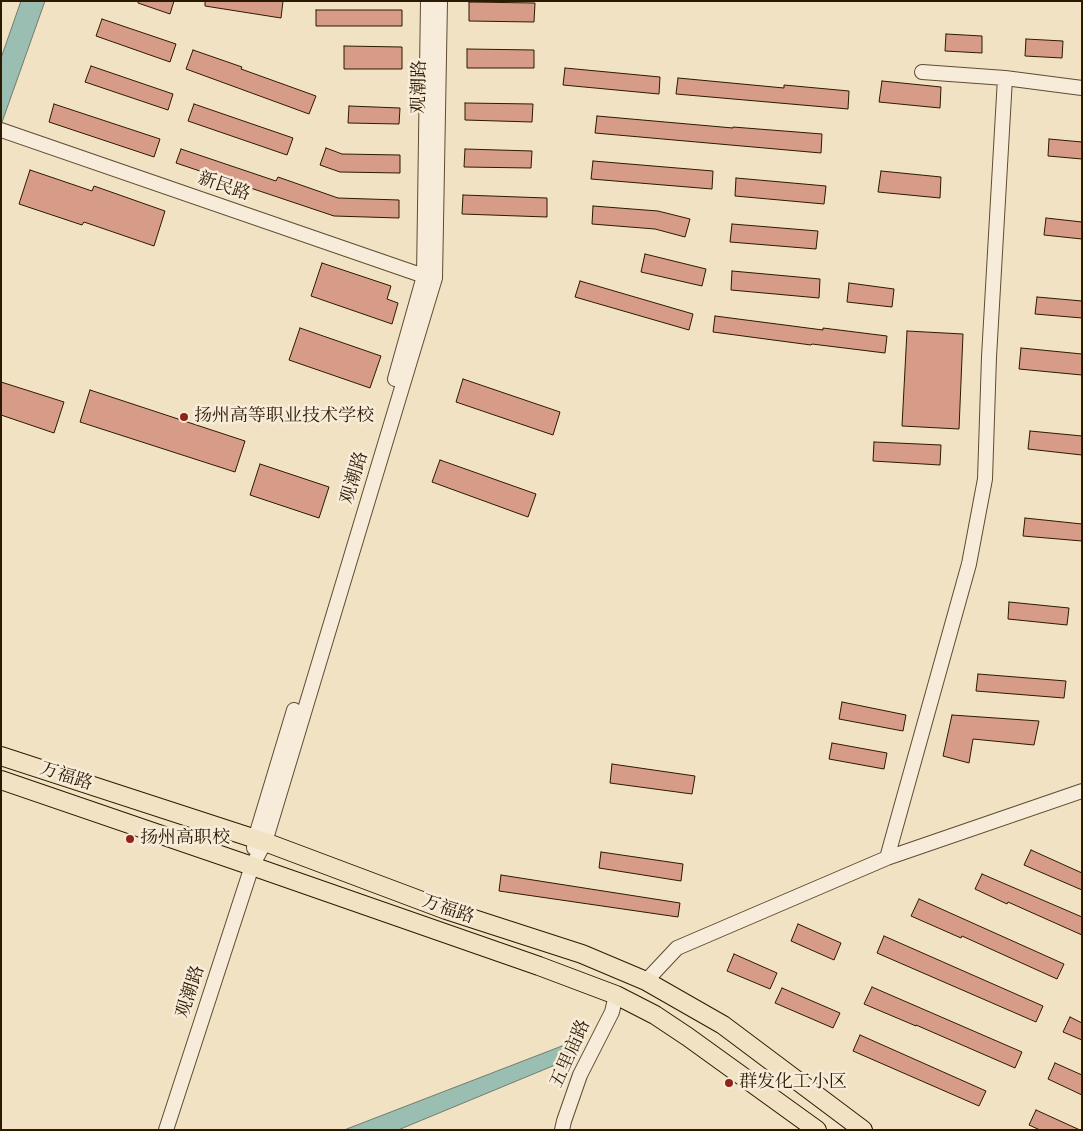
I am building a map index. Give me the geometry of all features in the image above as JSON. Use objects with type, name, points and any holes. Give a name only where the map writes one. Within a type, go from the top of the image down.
[{"type":"main road","name":"万福路","points":[[1,756],[260,840],[446,910],[582,954],[646,981],[722,1026],[862,1130]]},
{"type":"main road","name":"万福路","points":[[1,780],[529,962],[616,995],[655,1015],[688,1037],[817,1130]]},
{"type":"street","name":"观潮路","points":[[428,1],[430,277]]},
{"type":"street","name":"观潮路","points":[[166,1130],[252,866],[430,277],[440,1]]},
{"type":"street","points":[[922,72],[1006,78],[1082,88]]},
{"type":"street","points":[[887,858],[969,564],[985,479],[989,357],[1006,78]]},
{"type":"street","name":"新民路","points":[[1,130],[430,277]]},
{"type":"street","points":[[646,981],[677,948],[887,858],[1082,791]]},
{"type":"street","name":"五里庙路","points":[[562,1130],[580,1075],[612,1012],[616,995]]},
{"type":"water","points":[[21,1],[45,1],[1,125],[1,58]]},
{"type":"water","points":[[562,1046],[572,1058],[398,1130],[344,1130]]},
{"type":"building","points":[[138,1],[174,1],[170,14],[138,3]]},
{"type":"building","points":[[205,1],[283,1],[281,18],[205,6]]},
{"type":"building","points":[[469,2],[535,3],[534,22],[469,21]]},
{"type":"building","points":[[316,10],[402,10],[402,26],[316,26]]},
{"type":"building","points":[[102,19],[176,44],[170,62],[96,36]]},
{"type":"building","points":[[946,34],[982,36],[982,53],[945,51]]},
{"type":"building","points":[[1026,39],[1063,41],[1062,58],[1025,56]]},
{"type":"building","points":[[344,46],[402,47],[402,69],[344,69]]},
{"type":"building","points":[[467,49],[534,50],[534,68],[467,68]]},
{"type":"building","points":[[193,50],[316,96],[309,114],[186,69]]},
{"type":"building","points":[[91,66],[173,94],[168,110],[85,82]]},
{"type":"building","points":[[565,68],[660,77],[659,94],[563,85]]},
{"type":"building","points":[[678,78],[784,88],[784,85],[849,91],[848,109],[676,94]]},
{"type":"building","points":[[882,81],[941,87],[940,108],[879,102]]},
{"type":"building","points":[[465,103],[533,104],[532,122],[465,120]]},
{"type":"building","points":[[54,104],[160,139],[154,157],[49,122]]},
{"type":"building","points":[[194,104],[293,138],[287,155],[188,121]]},
{"type":"building","points":[[349,106],[400,108],[399,124],[348,123]]},
{"type":"building","points":[[597,116],[822,134],[821,153],[595,133]]},
{"type":"building","points":[[1049,139],[1082,142],[1082,159],[1048,156]]},
{"type":"building","points":[[326,148],[342,154],[400,155],[400,173],[340,172],[320,165]]},
{"type":"building","points":[[181,149],[276,181],[278,177],[338,198],[399,200],[399,218],[334,216],[176,163]]},
{"type":"building","points":[[465,149],[532,151],[531,168],[464,167]]},
{"type":"building","points":[[593,161],[713,171],[712,189],[591,179]]},
{"type":"building","points":[[30,170],[92,191],[94,186],[165,211],[154,246],[84,222],[82,225],[19,204]]},
{"type":"building","points":[[881,171],[941,177],[940,198],[878,192]]},
{"type":"building","points":[[736,178],[826,186],[824,204],[735,196]]},
{"type":"building","points":[[463,195],[547,198],[547,217],[462,214]]},
{"type":"building","points":[[593,206],[658,211],[690,219],[685,237],[655,229],[592,224]]},
{"type":"building","points":[[1046,218],[1082,222],[1082,239],[1044,235]]},
{"type":"building","points":[[732,224],[818,231],[816,249],[730,242]]},
{"type":"building","points":[[645,254],[706,269],[702,286],[641,272]]},
{"type":"building","points":[[322,263],[391,286],[387,299],[398,303],[392,324],[311,296]]},
{"type":"building","points":[[732,271],[820,279],[819,298],[731,290]]},
{"type":"building","points":[[580,281],[693,314],[689,330],[575,297]]},
{"type":"building","points":[[849,283],[894,289],[892,307],[847,302]]},
{"type":"building","points":[[1037,297],[1082,301],[1082,318],[1035,314]]},
{"type":"building","points":[[715,316],[887,336],[885,353],[713,332]]},
{"type":"building","points":[[300,328],[381,356],[370,388],[289,360]]},
{"type":"building","points":[[907,331],[963,334],[959,429],[902,426]]},
{"type":"building","points":[[1021,348],[1082,354],[1082,375],[1019,369]]},
{"type":"building","points":[[463,379],[560,412],[553,435],[456,402]]},
{"type":"building","points":[[1,382],[64,402],[54,433],[1,415]]},
{"type":"building","points":[[90,390],[245,441],[235,472],[80,422]]},
{"type":"building","points":[[1030,431],[1082,436],[1082,455],[1028,449]]},
{"type":"building","points":[[874,442],[941,445],[940,465],[873,461]]},
{"type":"building","points":[[440,460],[536,494],[528,517],[432,482]]},
{"type":"building","points":[[260,464],[329,487],[319,518],[250,495]]},
{"type":"building","points":[[1025,518],[1082,524],[1082,541],[1023,536]]},
{"type":"building","points":[[1009,602],[1069,608],[1067,625],[1008,619]]},
{"type":"building","points":[[978,674],[1066,681],[1064,698],[976,691]]},
{"type":"building","points":[[842,702],[906,715],[903,731],[839,719]]},
{"type":"building","points":[[952,715],[1039,721],[1034,745],[973,739],[969,763],[943,756]]},
{"type":"building","points":[[832,743],[887,753],[884,769],[829,759]]},
{"type":"building","points":[[612,764],[695,776],[692,794],[610,783]]},
{"type":"building","points":[[1031,850],[1082,873],[1082,890],[1024,865]]},
{"type":"building","points":[[601,852],[683,864],[681,881],[599,868]]},
{"type":"building","points":[[982,874],[1082,917],[1082,935],[975,889]]},
{"type":"building","points":[[501,875],[680,903],[678,917],[499,891]]},
{"type":"building","points":[[919,899],[1064,964],[1057,979],[962,936],[961,938],[911,916]]},
{"type":"building","points":[[798,924],[841,943],[834,960],[791,941]]},
{"type":"building","points":[[884,936],[1043,1006],[1036,1022],[877,953]]},
{"type":"building","points":[[734,954],[777,973],[770,989],[727,971]]},
{"type":"building","points":[[872,987],[1022,1052],[1015,1068],[864,1004]]},
{"type":"building","points":[[782,988],[840,1013],[833,1028],[775,1003]]},
{"type":"building","points":[[1070,1017],[1082,1023],[1082,1040],[1063,1032]]},
{"type":"building","points":[[860,1035],[986,1091],[979,1106],[853,1051]]},
{"type":"building","points":[[1055,1063],[1082,1075],[1082,1095],[1048,1079]]},
{"type":"building","points":[[1036,1110],[1080,1130],[1040,1130],[1029,1125]]},
{"type":"place","name":"扬州高等职业技术学校","points":[[184,417]]},
{"type":"place","name":"扬州高职校","points":[[130,839]]},
{"type":"place","name":"群发化工小区","points":[[729,1083]]}]
